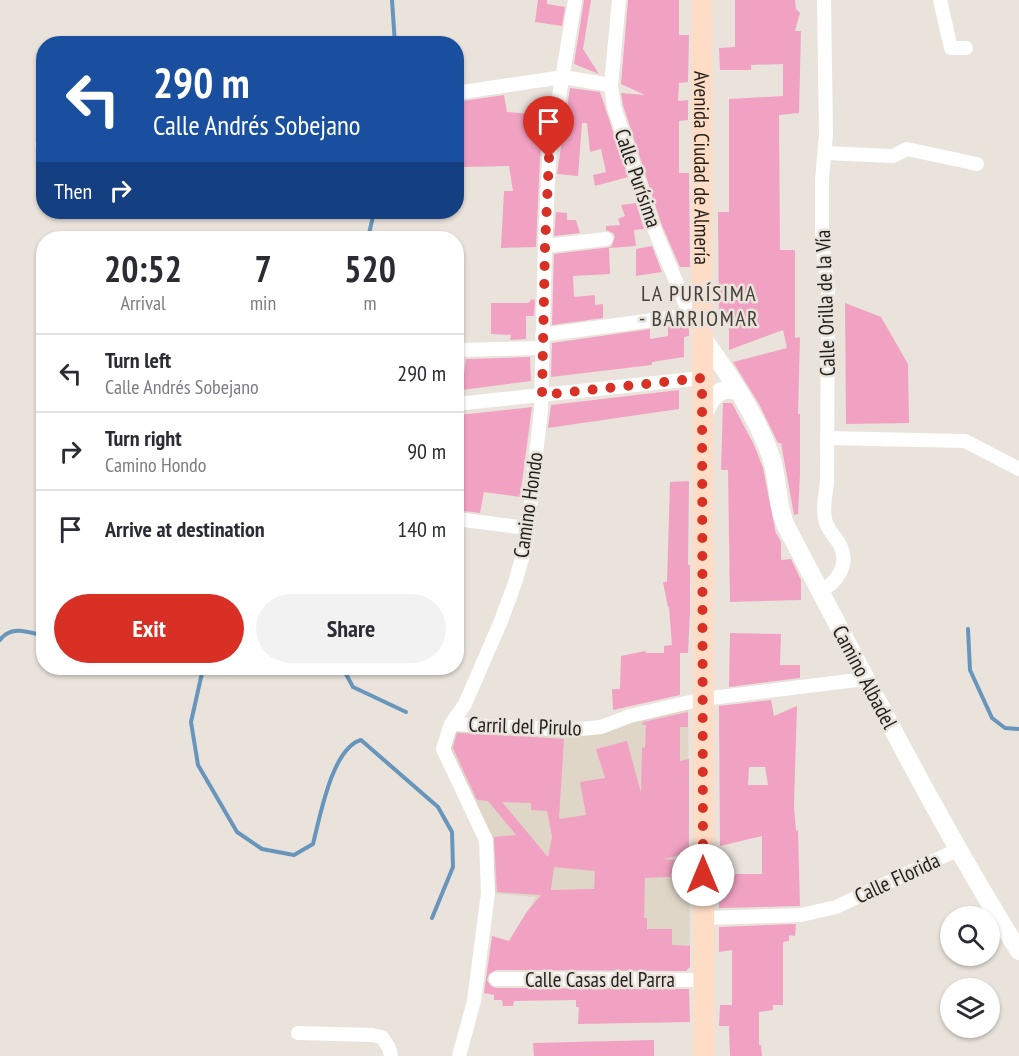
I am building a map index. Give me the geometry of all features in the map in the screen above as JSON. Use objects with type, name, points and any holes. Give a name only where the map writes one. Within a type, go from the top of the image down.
[{"type":"main road","name":"Avenida Ciudad de Almería","points":[[702,0],[696,314],[702,337],[704,1056]]},
{"type":"main road","name":"Camino Albadel","points":[[702,337],[739,392],[772,459],[784,522],[820,592],[865,679],[984,895],[1019,951]]},
{"type":"main road","points":[[702,378],[691,397],[690,452],[702,452]]},
{"type":"main road","points":[[702,419],[710,401],[720,390],[730,389],[739,392]]},
{"type":"street","name":"Camino Hondo","points":[[459,1056],[474,1001],[488,893],[486,840],[443,749],[451,724],[465,704],[515,583],[526,544],[542,395],[549,158],[575,0]]},
{"type":"street","name":"Calle Purísima","points":[[619,0],[611,85],[614,107],[653,226],[696,314]]},
{"type":"street","name":"Calle Orilla de la Vía","points":[[820,592],[840,575],[843,559],[842,550],[826,524],[825,517],[828,287],[822,241],[822,180],[825,153],[824,0]]},
{"type":"street","points":[[940,0],[951,48],[966,48]]},
{"type":"street","points":[[464,92],[563,77],[611,85]]},
{"type":"street","points":[[825,153],[893,156],[907,149],[977,164]]},
{"type":"street","points":[[545,246],[606,239]]},
{"type":"street","points":[[464,349],[542,342],[696,314]]},
{"type":"street","points":[[464,403],[702,378]]},
{"type":"street","points":[[827,438],[965,441],[1019,469]]},
{"type":"street","points":[[464,520],[527,528]]},
{"type":"street","name":"Carril del Pirulo","points":[[451,724],[571,730],[601,728],[630,716],[703,699],[865,679]]},
{"type":"street","name":"Calle Florida","points":[[703,918],[801,915],[836,907],[959,849]]},
{"type":"street","name":"Calle Casas del Parra","points":[[496,979],[703,980]]},
{"type":"street","points":[[298,1033],[382,1037],[391,1056]]},
{"type":"shaded area","points":[[688,703],[690,950],[505,948],[536,897],[488,893],[486,840],[443,749],[451,724],[571,730]]},
{"type":"building","points":[[538,0],[547,0],[547,4],[565,7],[562,26],[535,22]]},
{"type":"building","points":[[584,0],[591,0],[583,49],[599,74],[574,64]]},
{"type":"building","points":[[628,0],[679,0],[679,35],[689,35],[688,82],[679,83],[678,101],[688,100],[688,120],[679,121],[679,173],[689,173],[690,267],[680,267],[661,223],[623,105],[621,93],[645,95],[621,84]]},
{"type":"building","points":[[735,0],[795,0],[796,9],[800,13],[795,31],[801,31],[799,113],[779,115],[780,250],[795,250],[795,338],[800,337],[798,414],[800,414],[800,475],[798,514],[794,515],[781,443],[778,443],[759,404],[733,362],[787,348],[783,330],[729,350],[729,323],[719,324],[718,212],[729,212],[729,99],[783,96],[783,64],[751,65],[751,70],[720,70],[719,48],[735,47]]},
{"type":"building","points":[[570,88],[600,92],[628,177],[595,186],[593,175],[606,172],[601,149],[590,152],[587,123],[582,123],[578,176],[557,174]]},
{"type":"building","points":[[504,95],[507,112],[531,114],[533,102],[547,103],[540,157],[536,247],[501,248],[504,191],[513,191],[509,166],[464,167],[464,101]]},
{"type":"building","points":[[636,203],[644,229],[634,230],[636,246],[609,248],[610,274],[573,276],[574,297],[595,295],[595,305],[603,304],[603,318],[552,325],[554,254],[611,247],[615,237],[613,233],[606,230],[606,226],[620,225],[618,219],[625,216],[621,205]]},
{"type":"building","points":[[556,212],[567,213],[567,220],[576,220],[580,233],[554,236]]},
{"type":"building","points":[[652,246],[662,272],[636,276],[636,249]]},
{"type":"building","points":[[532,299],[535,300],[534,316],[526,316],[526,339],[510,340],[511,335],[491,334],[491,303],[528,303]]},
{"type":"building","points":[[845,303],[881,317],[908,364],[909,423],[846,424]]},
{"type":"building","points":[[689,324],[689,336],[684,337],[684,357],[652,362],[652,365],[551,377],[552,343],[650,329],[650,339],[668,336],[668,327]]},
{"type":"building","points":[[530,357],[531,381],[464,390],[466,359]]},
{"type":"building","points":[[679,390],[679,409],[548,428],[551,405]]},
{"type":"building","points":[[723,403],[732,403],[754,445],[763,468],[776,534],[781,542],[781,560],[791,559],[801,580],[801,600],[730,602],[728,470],[721,470]]},
{"type":"building","points":[[532,407],[520,497],[484,492],[480,513],[464,511],[464,414]]},
{"type":"building","points":[[689,481],[690,612],[688,653],[680,653],[680,695],[613,710],[612,689],[620,689],[621,656],[645,651],[646,653],[664,653],[664,646],[672,645],[669,607],[663,582],[667,582],[670,482]]},
{"type":"building","points":[[730,633],[781,634],[780,665],[800,665],[800,678],[729,687]]},
{"type":"building","points":[[771,700],[774,716],[797,706],[794,805],[796,831],[798,830],[800,906],[719,908],[719,871],[726,863],[733,864],[734,874],[762,874],[762,836],[720,846],[719,706]],"holes":[[[749,767],[765,767],[768,785],[748,785]]]},
{"type":"building","points":[[688,712],[688,727],[680,727],[680,761],[689,759],[689,853],[663,859],[689,861],[689,876],[645,878],[644,918],[647,918],[647,929],[672,929],[672,945],[690,946],[690,967],[686,971],[496,970],[489,974],[487,980],[491,986],[496,988],[689,989],[690,1022],[578,1024],[579,1007],[576,1007],[576,1000],[514,1001],[513,1006],[503,1006],[502,1000],[494,1000],[494,995],[484,993],[492,936],[509,941],[526,913],[541,895],[497,892],[494,837],[516,835],[488,801],[477,800],[453,748],[457,733],[564,739],[559,819],[586,815],[580,782],[605,778],[596,749],[627,741],[641,793],[642,748],[645,747],[646,725],[642,725],[643,722]],"holes":[[[502,802],[531,803],[531,810],[547,811],[552,837],[548,857]],[[554,867],[595,871],[594,889],[551,890]]]},
{"type":"building","points":[[796,924],[795,936],[789,935],[789,941],[783,942],[783,1005],[773,1005],[773,1010],[759,1012],[759,1045],[761,1045],[762,1056],[730,1056],[729,1026],[719,1026],[720,1005],[732,1005],[732,950],[719,952],[719,927]]},
{"type":"building","points":[[654,1040],[654,1056],[534,1056],[533,1043]]},
{"type":"waterway","points":[[392,0],[394,36]]},
{"type":"waterway","points":[[370,231],[372,219]]},
{"type":"waterway","points":[[968,629],[970,670],[992,718],[1005,728],[1019,729]]},
{"type":"waterway","points":[[0,640],[4,635],[15,631],[36,634]]},
{"type":"waterway","points":[[202,675],[191,722],[198,765],[237,832],[262,849],[294,855],[313,844],[335,769],[342,756],[351,746],[361,740],[438,807],[452,832],[453,867],[432,918]]},
{"type":"waterway","points":[[347,675],[353,687],[406,712]]},
{"type":"district","name":"LA PURÍSIMA - BARRIOMAR","points":[[699,306]]},
{"type":"route","points":[[549,158],[541,348],[542,395],[702,378],[703,875]]}]
